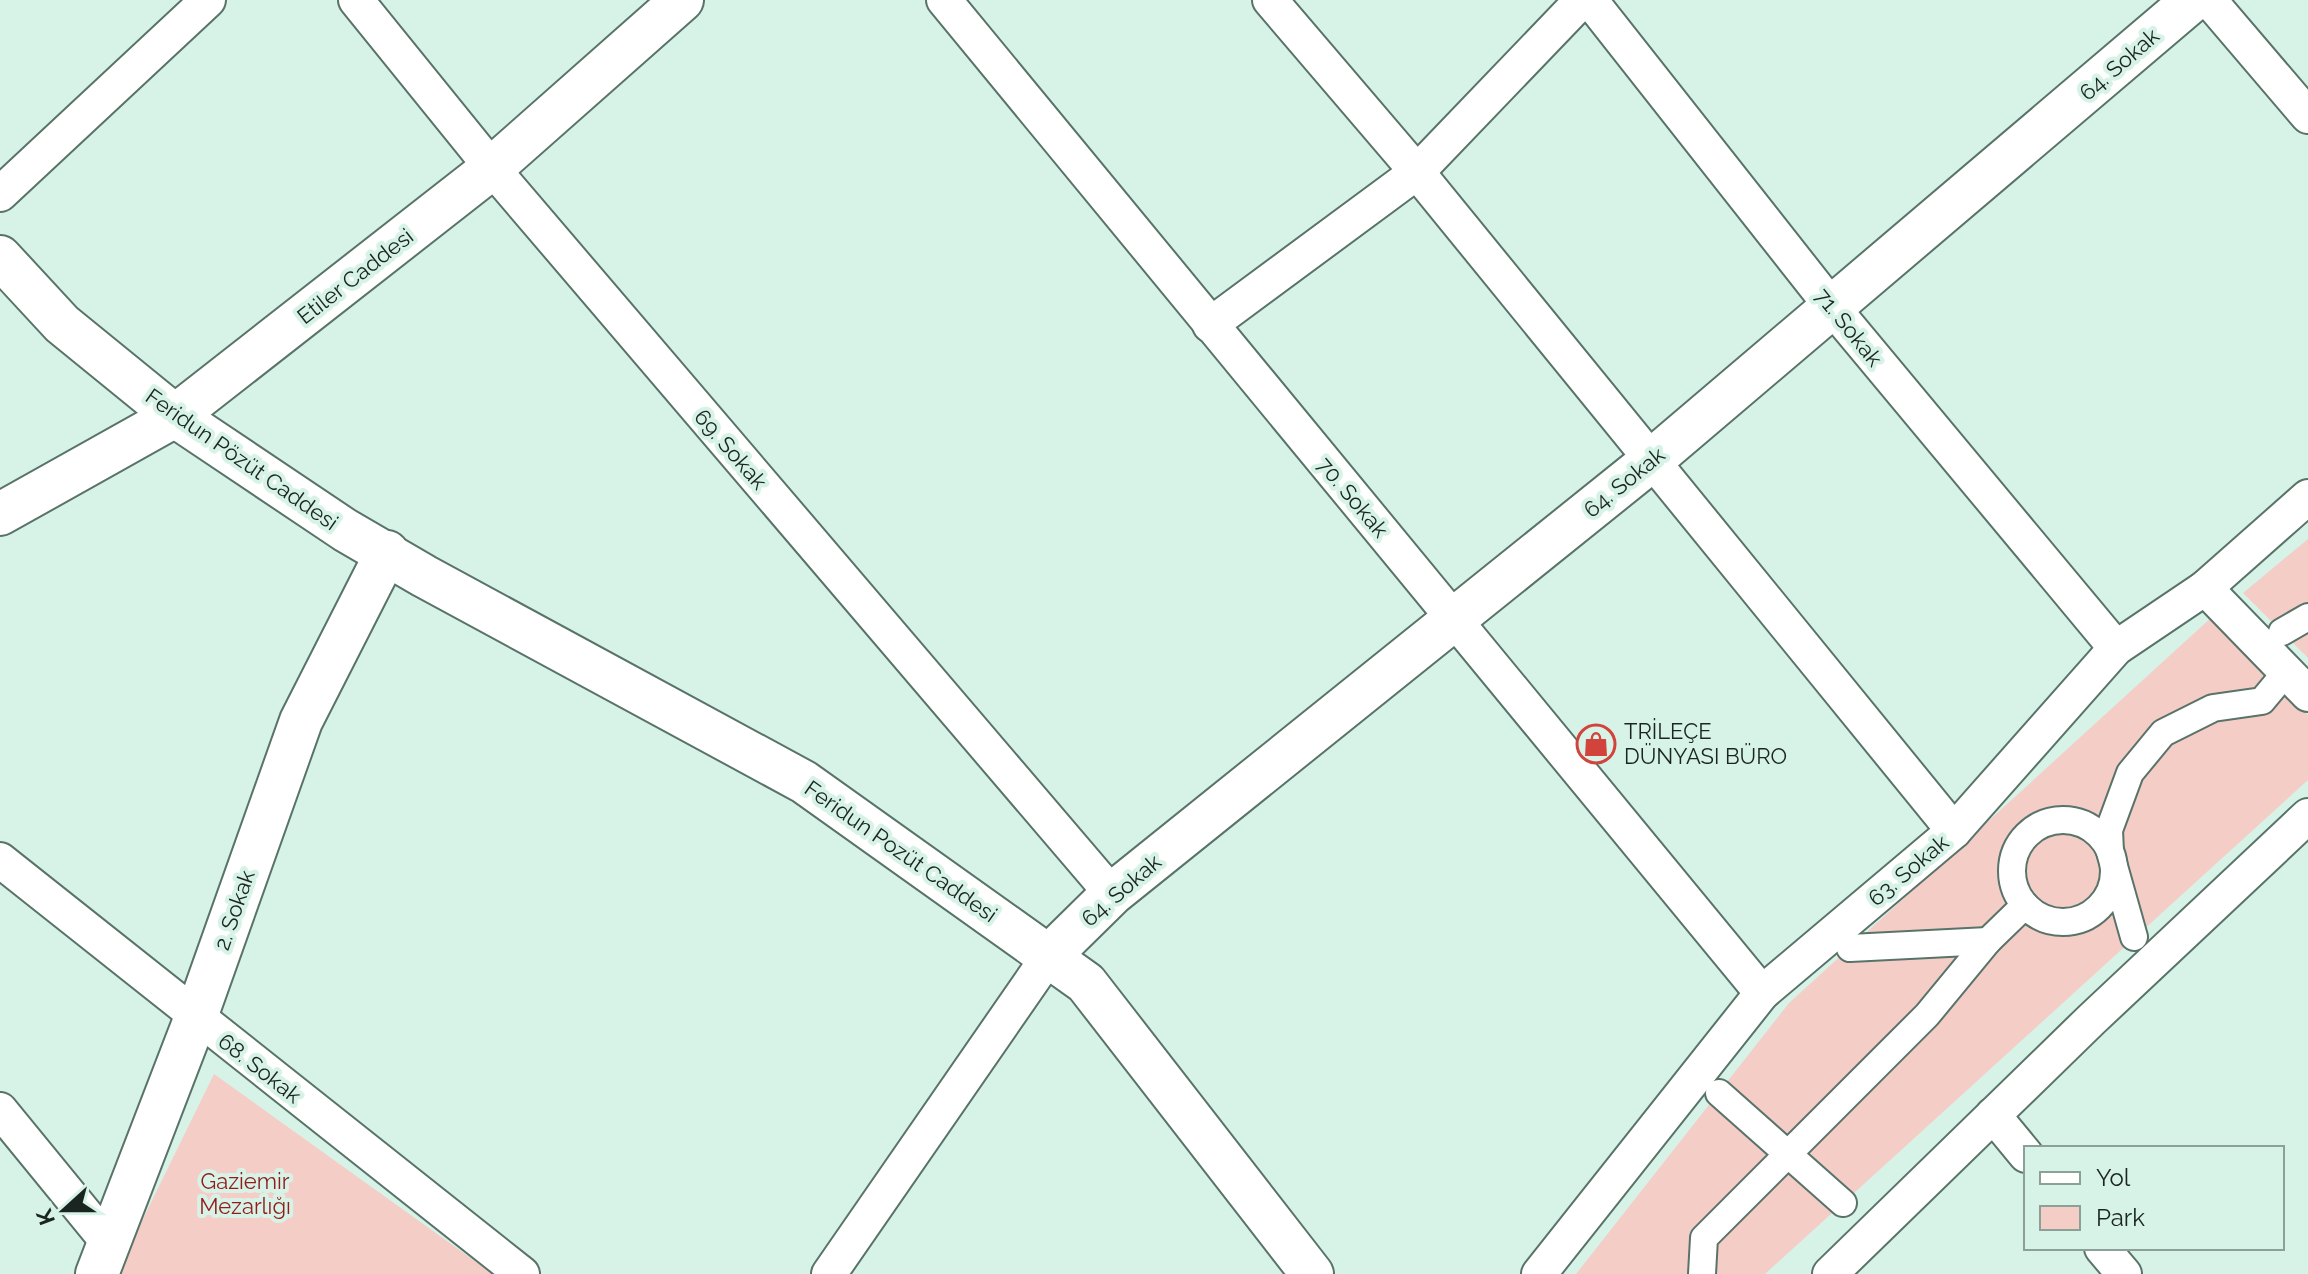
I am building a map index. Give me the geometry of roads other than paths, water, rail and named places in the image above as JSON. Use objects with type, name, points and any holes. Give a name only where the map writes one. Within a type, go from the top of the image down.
[{"type":"street","points":[[0,194],[208,0]]},
{"type":"street","name":"69. Sokak","points":[[356,0],[492,168],[1112,894]]},
{"type":"street","name":"Etiler Caddesi","points":[[0,514],[175,416],[492,168],[682,0]]},
{"type":"street","name":"70. Sokak","points":[[944,0],[1762,993]]},
{"type":"street","points":[[1270,0],[1417,172],[1954,831]]},
{"type":"street","points":[[1210,325],[1417,172],[1582,0]]},
{"type":"street","name":"71. Sokak","points":[[1590,0],[1832,307],[2116,648]]},
{"type":"street","name":"64. Sokak","points":[[1049,956],[1112,894],[1652,460],[2193,0]]},
{"type":"street","points":[[2209,0],[2308,116]]},
{"type":"street","name":"Feridun Pözüt Caddesi","points":[[0,257],[62,324],[175,416],[345,530],[387,552]]},
{"type":"street","name":"63. Sokak","points":[[1539,1274],[1762,993],[1954,831],[2116,648],[2205,588],[2308,497]]},
{"type":"street","name":"Feridun Pozüt Caddesi","points":[[387,552],[424,576],[804,782],[1086,983],[1312,1274]]},
{"type":"street","name":"2. Sokak","points":[[102,1258],[196,1017],[301,721],[387,552]]},
{"type":"street","points":[[2134,937],[2110,852],[2109,830],[2130,773],[2163,733],[2213,708],[2262,701],[2293,688],[2205,588]]},
{"type":"street","points":[[2282,632],[2308,617]]},
{"type":"street","points":[[1830,1274],[2308,816]]},
{"type":"street","points":[[2058,820],[2075,821],[2102,838],[2115,868],[2107,899],[2096,912],[2081,920],[2065,923],[2047,921],[2025,905],[2013,883],[2012,865],[2016,849],[2027,835],[2041,825],[2058,820]]},
{"type":"street","name":"68. Sokak","points":[[1,862],[522,1274]]},
{"type":"street","points":[[1702,1274],[1704,1238],[1927,1015],[1988,941],[2025,905]]},
{"type":"street","points":[[1850,948],[1988,941]]},
{"type":"street","points":[[829,1274],[1049,956]]},
{"type":"street","points":[[1719,1093],[1843,1203]]},
{"type":"street","points":[[0,1110],[102,1258]]},
{"type":"street","points":[[1993,1115],[2024,1153]]},
{"type":"street","points":[[2104,1250],[2124,1274]]},
{"type":"place","name":"TRİLEÇE DÜNYASI BÜRO","points":[[1596,744]]},
{"type":"park label","name":"Gaziemir Mezarlığı","points":[[245,1194]]}]
